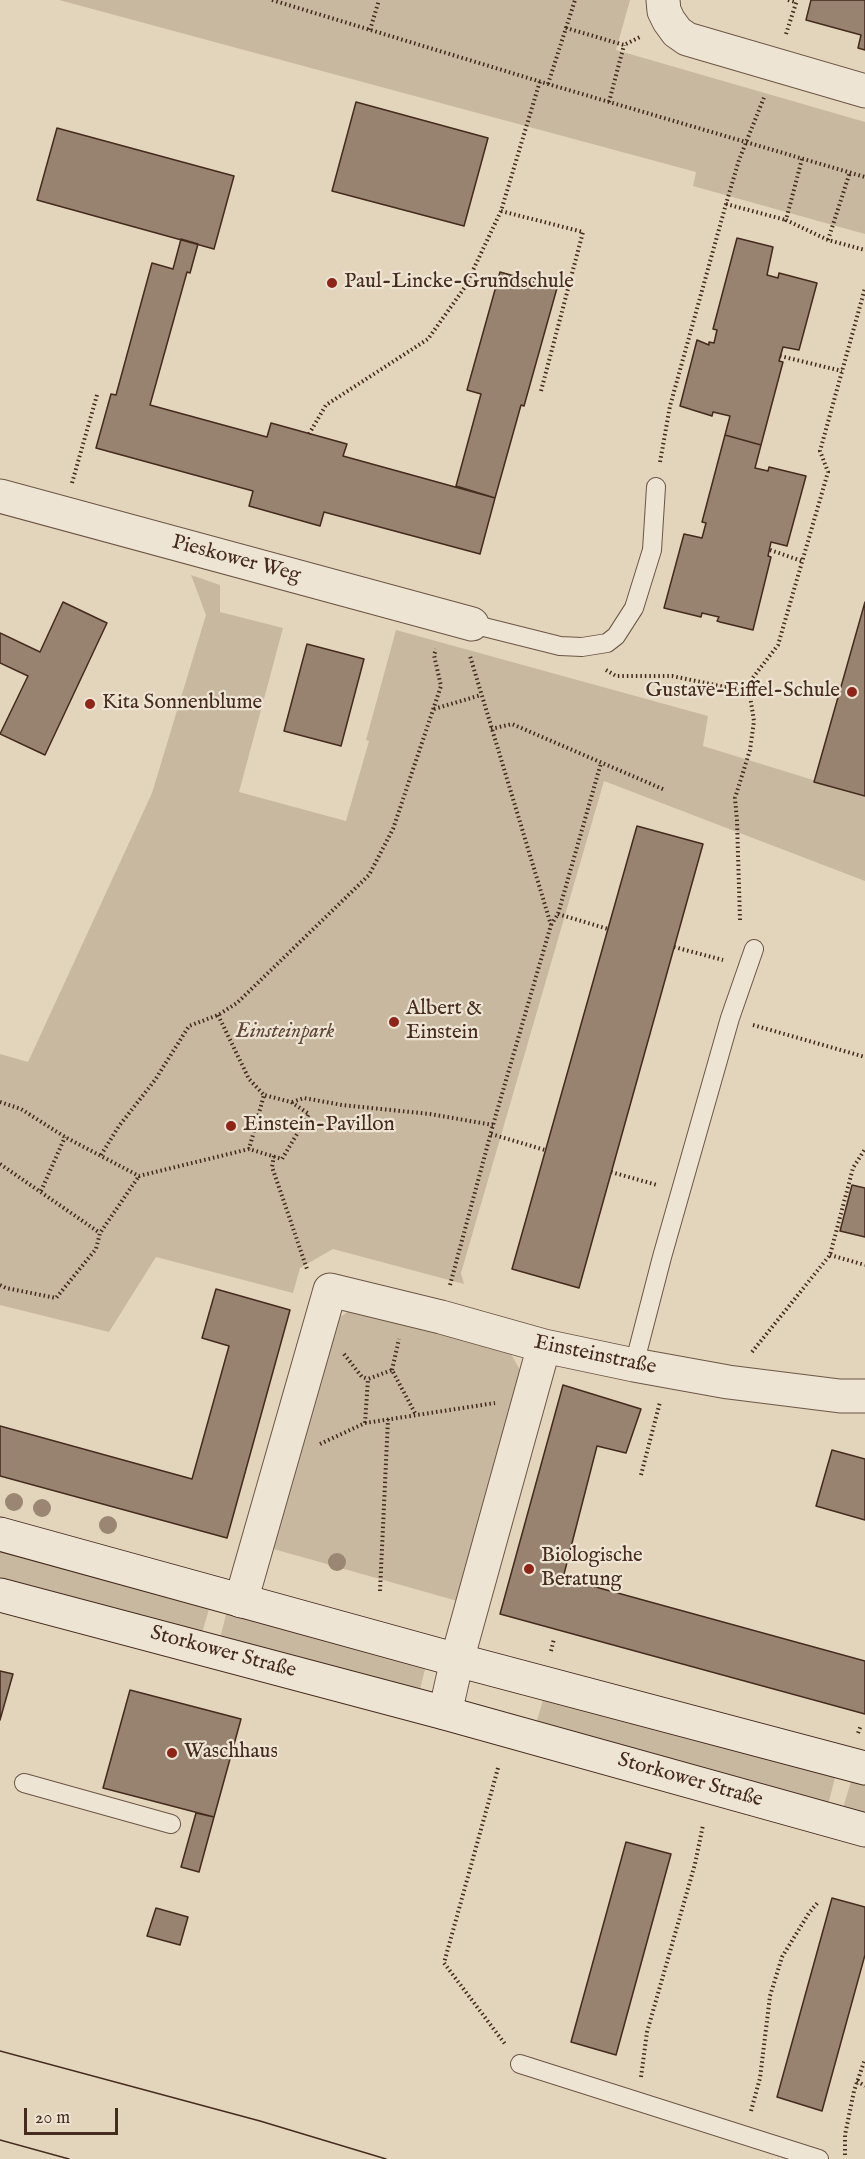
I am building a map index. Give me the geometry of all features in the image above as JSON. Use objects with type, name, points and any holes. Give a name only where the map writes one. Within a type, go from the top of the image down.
[{"type":"street","points":[[666,11],[677,32],[693,42],[865,92]]},
{"type":"street","name":"Pieskower Weg","points":[[0,496],[472,624]]},
{"type":"street","points":[[241,1601],[284,1451],[319,1281]]},
{"type":"street","name":"Einsteinstraße","points":[[319,1281],[544,1346],[634,1365],[728,1383],[840,1396],[865,1396]]},
{"type":"street","points":[[445,1713],[457,1660],[544,1346]]},
{"type":"street","points":[[0,1534],[457,1660],[865,1768]]},
{"type":"street","name":"Storkower Straße","points":[[0,1595],[445,1713],[865,1830]]},
{"type":"lane","points":[[472,624],[560,646],[582,647],[607,643],[616,636],[634,608],[652,550],[656,487]]},
{"type":"lane","points":[[634,1365],[662,1257],[730,1018],[753,949]]},
{"type":"lane","points":[[24,1783],[171,1824]]},
{"type":"lane","points":[[520,2064],[819,2159]]},
{"type":"path","points":[[273,0],[865,177]]},
{"type":"path","points":[[370,30],[379,0]]},
{"type":"path","points":[[548,84],[575,0]]},
{"type":"path","points":[[788,0],[796,2]]},
{"type":"path","points":[[609,102],[624,45],[666,11]]},
{"type":"path","points":[[566,28],[624,45]]},
{"type":"path","points":[[656,487],[670,406],[726,204],[739,160],[776,67]]},
{"type":"path","points":[[309,434],[326,405],[428,339],[465,287],[501,211],[540,81]]},
{"type":"path","points":[[786,220],[802,159]]},
{"type":"path","points":[[828,240],[850,172]]},
{"type":"path","points":[[726,204],[786,220],[828,240],[865,250]]},
{"type":"path","points":[[501,211],[583,232],[541,391]]},
{"type":"path","points":[[582,647],[590,662],[616,676],[672,676],[725,687],[748,684],[778,645],[828,472],[820,451],[865,288]]},
{"type":"path","points":[[780,356],[842,371]]},
{"type":"path","points":[[64,513],[97,395]]},
{"type":"path","points":[[770,550],[802,561]]},
{"type":"path","points":[[472,624],[466,643],[551,925]]},
{"type":"path","points":[[101,1155],[118,1126],[155,1080],[189,1026],[218,1015],[237,1003],[369,875],[393,829],[441,686],[434,655],[437,645]]},
{"type":"path","points":[[740,920],[735,798],[750,750],[754,721],[748,684]]},
{"type":"path","points":[[434,709],[481,695]]},
{"type":"path","points":[[491,729],[512,724],[665,790]]},
{"type":"path","points":[[441,1317],[490,1134],[551,925],[558,914],[601,763]]},
{"type":"path","points":[[558,914],[608,929]]},
{"type":"path","points":[[674,947],[726,961]]},
{"type":"path","points":[[0,1284],[6,1288],[56,1298],[96,1249],[100,1233],[139,1176],[249,1149],[282,1159],[309,1114],[291,1102],[264,1095],[249,1079],[218,1015]]},
{"type":"path","points":[[730,1018],[865,1057]]},
{"type":"path","points":[[249,1149],[264,1095]]},
{"type":"path","points":[[291,1102],[304,1098],[342,1105],[430,1114],[493,1125]]},
{"type":"path","points":[[0,1102],[21,1109],[65,1137],[139,1176]]},
{"type":"path","points":[[490,1134],[545,1150]]},
{"type":"path","points":[[41,1191],[65,1137]]},
{"type":"path","points":[[752,1353],[830,1255],[853,1168],[865,1149]]},
{"type":"path","points":[[274,1156],[272,1167],[319,1281]]},
{"type":"path","points":[[0,1164],[100,1233]]},
{"type":"path","points":[[611,1172],[666,1187]]},
{"type":"path","points":[[830,1255],[865,1265]]},
{"type":"path","points":[[365,1423],[368,1379],[392,1370],[416,1415]]},
{"type":"path","points":[[641,1475],[661,1395]]},
{"type":"path","points":[[284,1451],[298,1454],[365,1423],[515,1400],[528,1401]]},
{"type":"path","points":[[380,1591],[387,1419]]},
{"type":"path","points":[[498,1768],[444,1963],[520,2064]]},
{"type":"path","points":[[638,2102],[647,2032],[695,1864],[703,1825]]},
{"type":"path","points":[[744,2136],[760,2078],[770,1996],[782,1957],[819,1901]]},
{"type":"path","points":[[845,2159],[845,2135],[857,2081],[865,2060]]},
{"type":"path","points":[[857,2081],[865,2086]]},
{"type":"green space","points":[[59,0],[630,0],[616,50],[865,122],[865,234],[693,186],[696,172]]},
{"type":"green space","name":"Einsteinpark","points":[[191,575],[220,585],[220,612],[283,628],[239,792],[346,821],[369,741],[366,740],[396,630],[708,716],[703,746],[865,796],[865,881],[604,781],[461,1273],[464,1284],[333,1249],[300,1268],[293,1293],[156,1257],[109,1332],[0,1305],[0,1054],[28,1062],[152,793],[206,615]]},
{"type":"green space","points":[[351,1310],[500,1348],[511,1354],[519,1368],[520,1375],[461,1602],[270,1548],[338,1318]]},
{"type":"green space","points":[[0,1541],[212,1599],[202,1633],[0,1578]]},
{"type":"green space","points":[[229,1603],[428,1658],[419,1693],[220,1638]]},
{"type":"green space","points":[[545,1693],[836,1774],[828,1805],[536,1724]]},
{"type":"green space","points":[[852,1778],[865,1782],[865,1814],[843,1808]]},
{"type":"building","points":[[811,0],[865,0],[865,50],[858,48],[861,35],[806,20]]},
{"type":"building","points":[[356,102],[488,138],[464,226],[332,191]]},
{"type":"building","points":[[57,128],[234,176],[214,249],[37,200]]},
{"type":"building","points":[[737,238],[773,247],[767,275],[778,278],[779,273],[817,283],[799,350],[783,347],[779,361],[783,362],[761,445],[725,435],[730,416],[713,412],[712,416],[680,406],[697,340],[709,345],[709,342],[714,343],[717,330],[713,329]]},
{"type":"building","points":[[181,239],[198,244],[190,273],[187,272],[150,405],[267,437],[271,423],[347,444],[343,456],[495,498],[480,554],[324,512],[320,526],[249,506],[253,491],[96,448],[111,394],[116,395],[152,263],[173,269]]},
{"type":"building","points":[[500,272],[557,288],[495,498],[456,486],[481,394],[467,390]]},
{"type":"building","points":[[725,435],[761,445],[755,468],[768,471],[769,467],[806,476],[787,546],[771,542],[768,556],[771,557],[753,630],[717,621],[719,617],[702,613],[701,617],[664,608],[684,534],[702,538],[706,523],[702,522]]},
{"type":"building","points":[[63,602],[107,623],[45,755],[0,734],[28,676],[0,663],[0,633],[40,652]]},
{"type":"building","name":"Gustave-Eiffel-Schule","points":[[865,602],[865,796],[814,782]]},
{"type":"building","points":[[307,644],[364,659],[341,746],[284,731]]},
{"type":"building","points":[[637,826],[703,844],[579,1288],[512,1269]]},
{"type":"building","points":[[852,1185],[865,1188],[865,1237],[840,1231]]},
{"type":"building","points":[[216,1289],[290,1310],[227,1538],[0,1476],[0,1426],[192,1479],[229,1346],[202,1338]]},
{"type":"building","points":[[563,1385],[641,1409],[626,1453],[597,1446],[563,1578],[865,1661],[865,1714],[500,1614]]},
{"type":"building","points":[[832,1450],[865,1459],[865,1520],[816,1506]]},
{"type":"building","points":[[0,1671],[13,1674],[0,1720]]},
{"type":"building","name":"Waschhaus","points":[[130,1690],[241,1719],[214,1817],[103,1788]]},
{"type":"building","points":[[196,1813],[214,1817],[199,1872],[181,1867]]},
{"type":"building","points":[[626,1842],[671,1854],[616,2055],[571,2042]]},
{"type":"building","points":[[832,1898],[865,1907],[865,1955],[822,2111],[777,2097]]},
{"type":"building","points":[[156,1908],[188,1917],[180,1945],[147,1936]]},
{"type":"tram line","points":[[0,2051],[260,2121],[386,2159]]},
{"type":"tram line","points":[[0,2140],[69,2159]]},
{"type":"place","name":"Paul-Lincke-Grundschule","points":[[332,283]]},
{"type":"place","name":"Gustave-Eiffel-Schule","points":[[852,692]]},
{"type":"place","name":"Kita Sonnenblume","points":[[90,704]]},
{"type":"place","name":"Albert & Einstein","points":[[394,1022]]},
{"type":"place","name":"Einstein-Pavillon","points":[[231,1126]]},
{"type":"place","name":"Biologische Beratung","points":[[529,1569]]},
{"type":"place","name":"Waschhaus","points":[[172,1753]]}]
